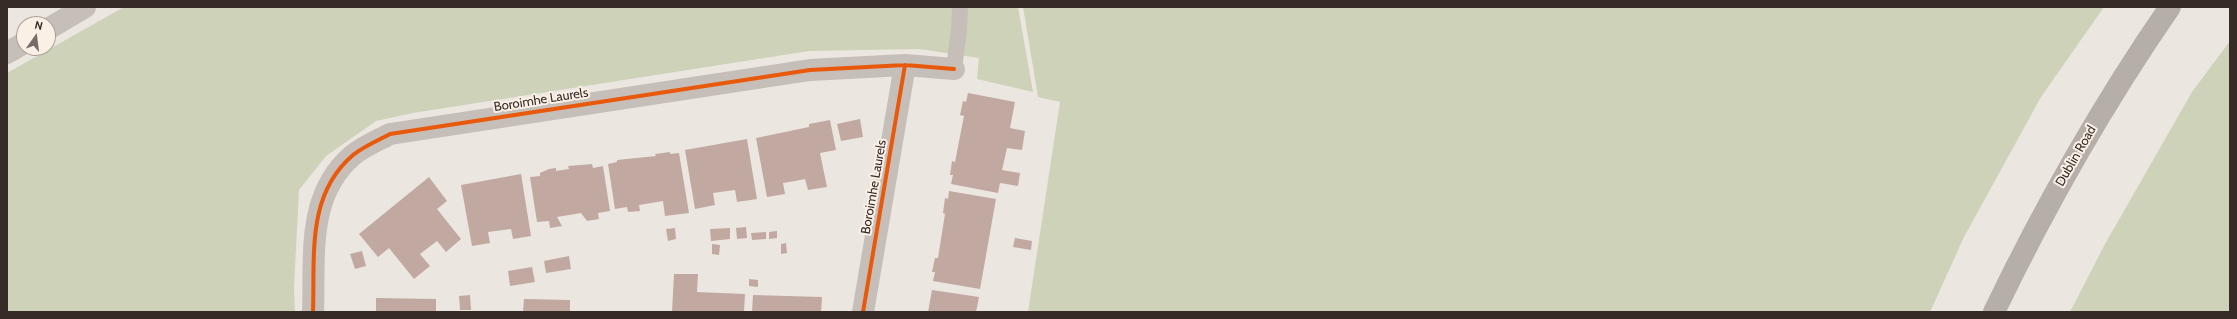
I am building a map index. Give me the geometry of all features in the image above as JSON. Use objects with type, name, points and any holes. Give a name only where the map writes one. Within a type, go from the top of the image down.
[{"type":"main road","name":"Dublin Road","points":[[1994,312],[2027,243],[2077,153],[2141,50],[2170,7]]},
{"type":"street","points":[[56,24],[85,7]]},
{"type":"street","points":[[7,53],[16,48]]},
{"type":"street","name":"Boroimhe Laurels","points":[[863,312],[905,65]]},
{"type":"street","name":"Boroimhe Laurels","points":[[313,312],[316,216],[330,179],[354,154],[390,134],[810,70],[905,65],[954,69]]},
{"type":"lane","points":[[954,69],[959,30],[960,7]]},
{"type":"green space","points":[[124,7],[1018,7],[1033,92],[977,79],[979,58],[919,49],[809,51],[413,113],[376,121],[326,156],[299,190],[294,288],[295,312],[7,312],[7,73],[37,56],[56,56],[56,45]]},
{"type":"green space","points":[[1023,7],[2104,7],[2041,97],[1964,237],[1930,312],[1028,312],[1060,102],[1038,97]]},
{"type":"green space","points":[[2230,41],[2230,312],[2070,312],[2105,244],[2192,92]]},
{"type":"building","points":[[968,93],[1015,102],[1010,128],[1025,131],[1022,150],[1007,148],[1002,170],[1020,173],[1018,186],[1000,183],[998,193],[951,184],[953,175],[950,175],[952,161],[955,162],[964,116],[960,115],[963,101],[966,102]]},
{"type":"building","points":[[860,119],[863,137],[841,141],[837,124]]},
{"type":"building","points":[[830,120],[836,150],[820,153],[827,187],[808,190],[805,179],[783,183],[785,194],[767,197],[756,138],[809,127],[809,124]]},
{"type":"building","points":[[747,139],[757,199],[737,202],[735,190],[713,193],[715,205],[695,209],[685,150]]},
{"type":"building","points":[[670,152],[670,154],[679,153],[689,213],[665,216],[663,201],[639,205],[640,211],[628,212],[627,207],[615,209],[608,164],[617,162],[617,160],[656,156],[655,154]]},
{"type":"building","points":[[592,164],[593,168],[603,166],[610,211],[598,213],[599,219],[587,221],[581,213],[557,217],[562,226],[550,228],[549,221],[537,222],[530,177],[540,176],[540,173],[549,169],[556,168],[556,171],[569,169],[568,166]]},
{"type":"building","points":[[521,174],[531,236],[513,239],[511,229],[488,232],[490,243],[472,246],[461,185]]},
{"type":"building","points":[[429,177],[447,201],[437,209],[461,239],[446,252],[437,241],[420,254],[430,266],[414,279],[389,248],[378,257],[359,234]]},
{"type":"building","points":[[949,191],[996,199],[980,289],[933,281],[935,272],[932,272],[935,258],[938,258],[945,214],[943,213],[945,198],[948,199]]},
{"type":"building","points":[[746,227],[747,238],[737,239],[736,228]]},
{"type":"building","points":[[675,228],[676,239],[668,241],[666,229]]},
{"type":"building","points":[[730,228],[730,239],[711,241],[710,229]]},
{"type":"building","points":[[777,231],[777,238],[769,239],[769,232]]},
{"type":"building","points":[[766,232],[766,239],[752,240],[751,233]]},
{"type":"building","points":[[1015,238],[1032,241],[1031,250],[1013,247]]},
{"type":"building","points":[[786,243],[787,253],[781,254],[781,244]]},
{"type":"building","points":[[712,244],[720,245],[719,255],[712,254]]},
{"type":"building","points":[[362,251],[366,266],[355,269],[350,254]]},
{"type":"building","points":[[569,256],[571,269],[546,273],[544,261]]},
{"type":"building","points":[[532,267],[535,282],[510,286],[508,271]]},
{"type":"building","points":[[674,274],[698,274],[697,292],[745,294],[744,312],[672,312]]},
{"type":"building","points":[[749,279],[758,280],[758,287],[749,286]]},
{"type":"building","points":[[932,290],[979,297],[976,312],[928,312]]},
{"type":"building","points":[[470,295],[471,310],[460,310],[459,296]]},
{"type":"building","points":[[753,295],[822,297],[821,312],[752,312]]},
{"type":"building","points":[[376,298],[436,299],[436,312],[376,312]]},
{"type":"building","points":[[524,299],[570,300],[570,312],[523,312]]},
{"type":"cycle path","points":[[313,312],[314,248],[316,228],[320,207],[327,189],[338,171],[353,155],[390,134],[810,70],[905,65],[954,69]]},
{"type":"cycle path","points":[[863,312],[905,65]]}]
